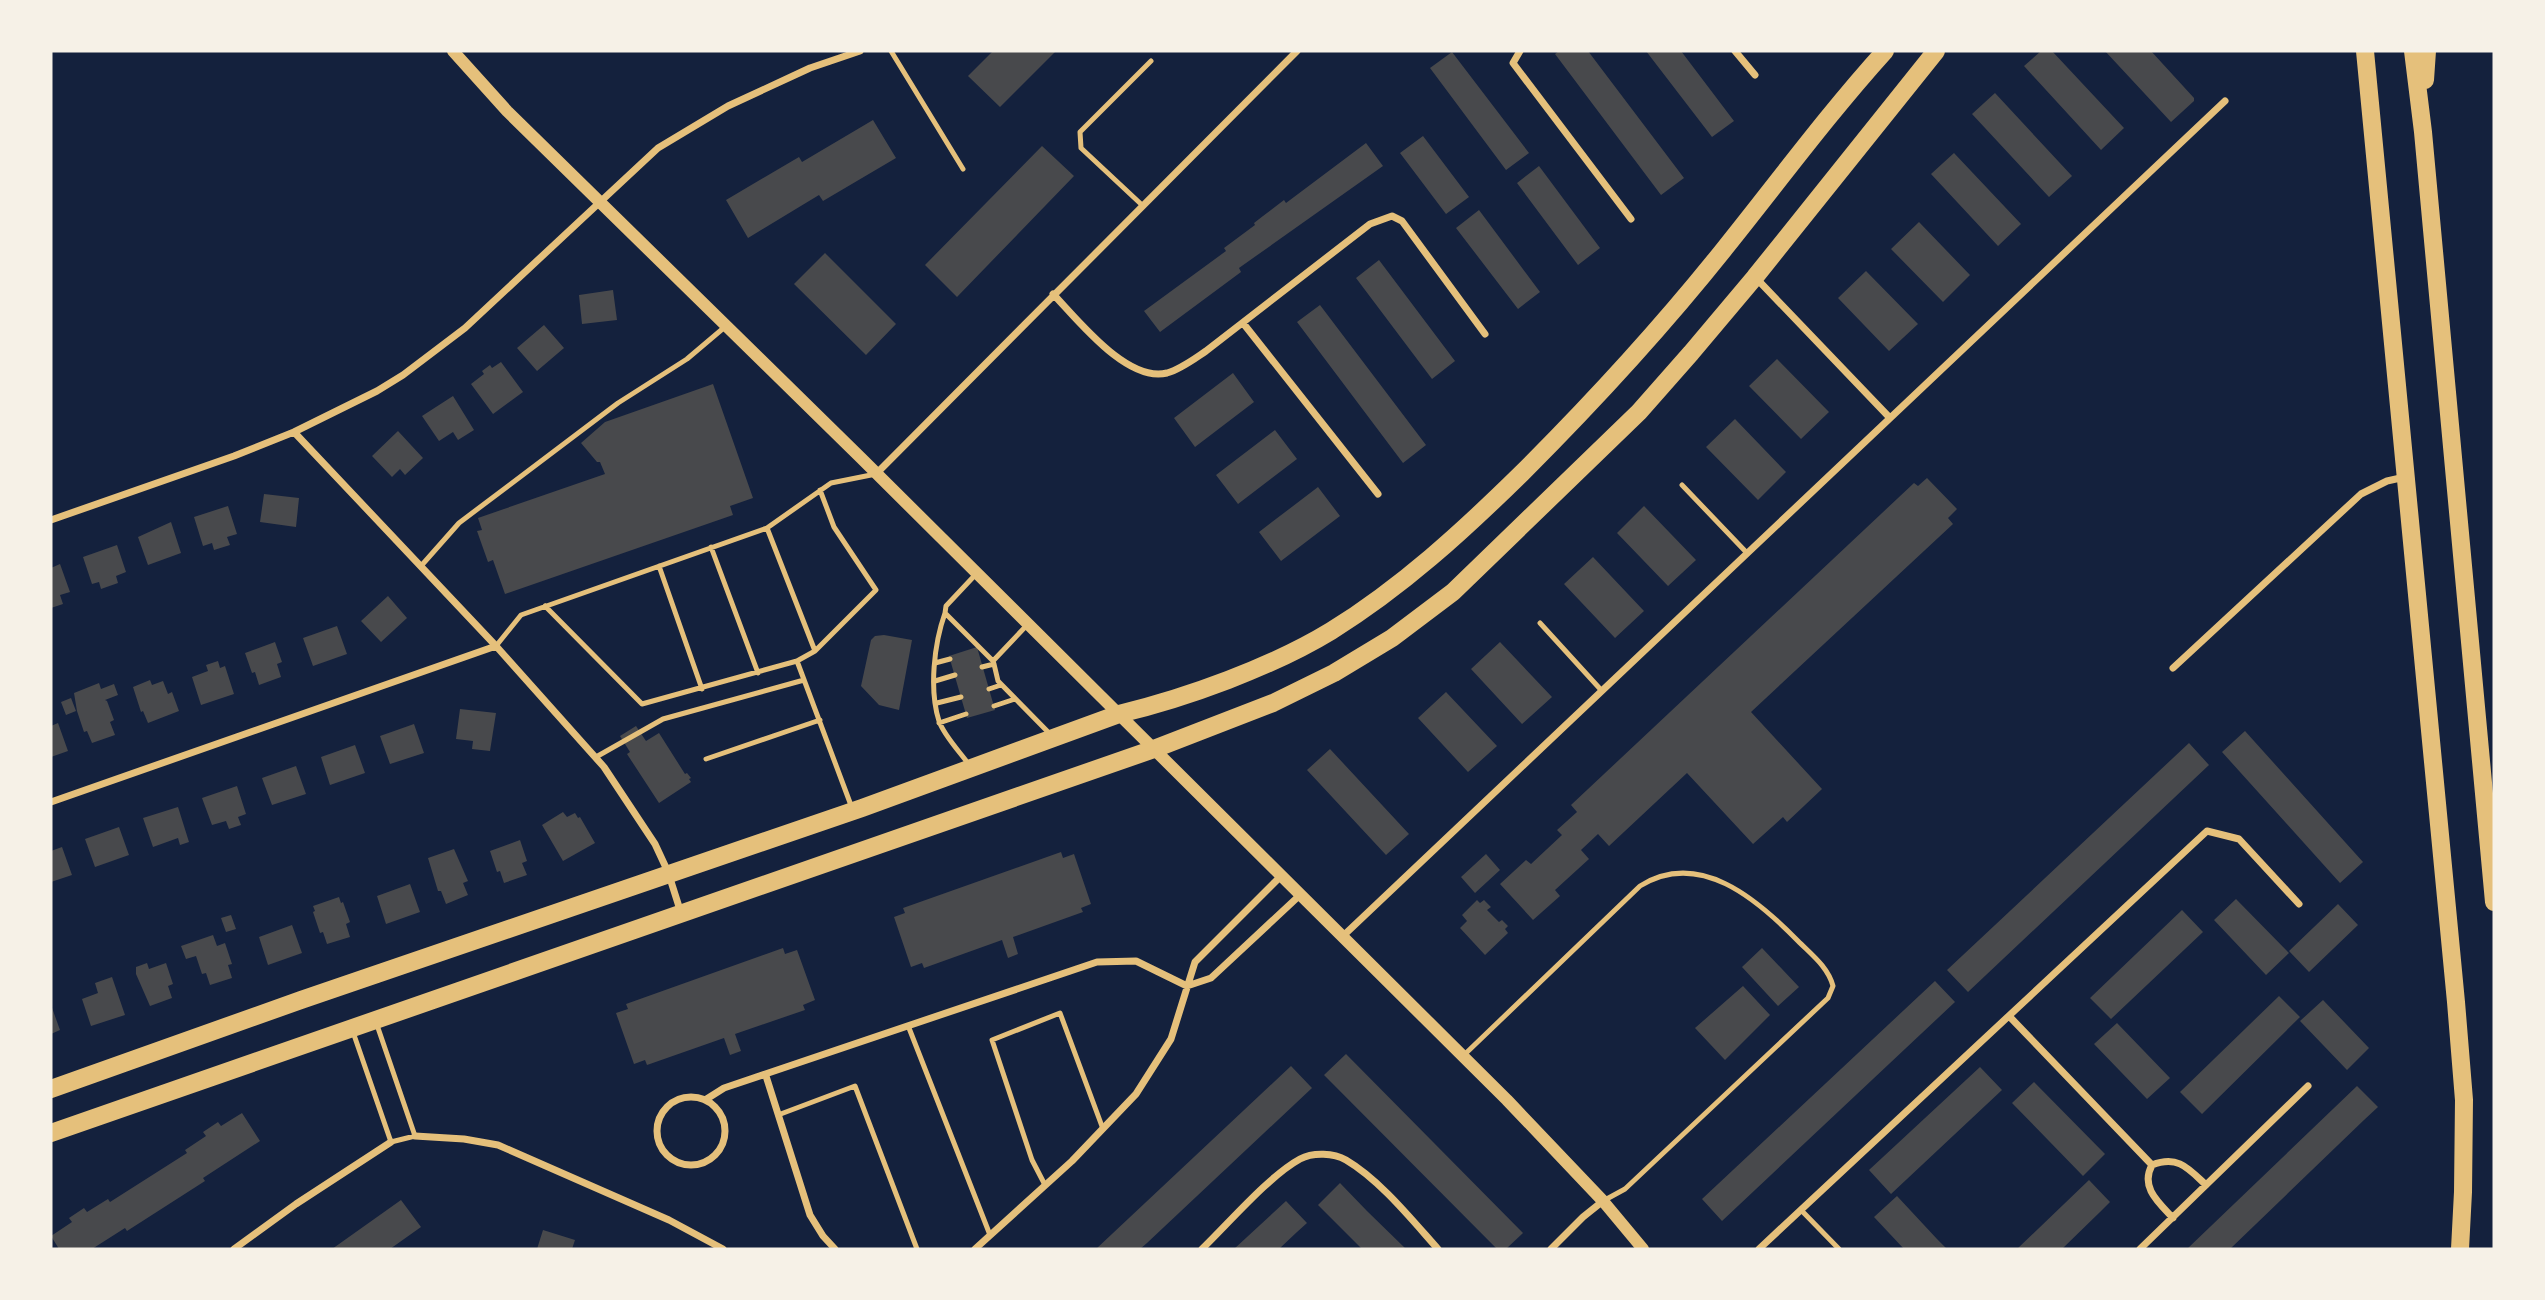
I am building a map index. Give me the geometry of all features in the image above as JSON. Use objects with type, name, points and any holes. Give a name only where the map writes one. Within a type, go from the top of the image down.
[{"type":"main road","points":[[51,1089],[668,872],[972,769],[1119,714],[1157,705],[1270,663],[1329,632],[1378,599],[1451,542],[1550,445],[1620,370],[1725,248],[1830,115],[1885,51]]},
{"type":"main road","points":[[51,1133],[1154,749],[1273,703],[1334,673],[1392,638],[1453,593],[1639,412],[1755,277],[1891,103],[1936,51]]},
{"type":"main road","points":[[2365,51],[2407,477],[2463,1100],[2460,1249]]},
{"type":"main road","points":[[2413,51],[2423,132],[2494,902]]},
{"type":"main road","points":[[2423,132],[2427,51]]},
{"type":"street","points":[[453,51],[507,111],[1463,1056],[1603,1201],[1643,1249]]},
{"type":"street","points":[[51,520],[234,456],[348,407],[403,375],[465,328],[658,148],[707,118],[810,68],[860,51]]},
{"type":"street","points":[[876,474],[1297,51]]},
{"type":"street","points":[[1520,51],[1513,64],[1630,219]]},
{"type":"street","points":[[1735,51],[1755,75]]},
{"type":"street","points":[[1343,936],[2224,101]]},
{"type":"street","points":[[1054,294],[1122,361],[1152,374],[1166,373],[1189,362],[1243,323],[1370,224],[1392,216],[1402,221],[1485,334]]},
{"type":"street","points":[[1755,277],[1890,418]]},
{"type":"street","points":[[1243,323],[1378,494]]},
{"type":"street","points":[[295,432],[596,757],[655,844],[668,872],[681,913]]},
{"type":"street","points":[[2173,668],[2361,494],[2387,481],[2407,477]]},
{"type":"street","points":[[51,802],[496,646]]},
{"type":"street","points":[[1759,1249],[2207,831],[2239,839],[2299,904]]},
{"type":"street","points":[[975,1249],[1072,1161],[1136,1094],[1171,1039],[1195,962],[1281,876]]},
{"type":"street","points":[[705,1100],[722,1116],[724,1139],[720,1149],[702,1164],[680,1164],[662,1151],[657,1140],[659,1119],[673,1102],[684,1098],[705,1100],[724,1088],[1097,962],[1136,961],[1188,986],[1211,978],[1300,895]]},
{"type":"street","points":[[2009,1016],[2152,1165]]},
{"type":"street","points":[[766,1076],[810,1214],[823,1236],[835,1249]]},
{"type":"street","points":[[2140,1249],[2308,1086]]},
{"type":"street","points":[[415,1136],[464,1139],[498,1145],[657,1215],[723,1249]]},
{"type":"street","points":[[234,1249],[296,1204],[391,1142]]},
{"type":"street","points":[[1202,1249],[1275,1178],[1302,1158],[1321,1153],[1345,1159],[1373,1180],[1438,1249]]},
{"type":"street","points":[[2173,1217],[2154,1197],[2148,1185],[2147,1174],[2152,1165],[2164,1160],[2175,1161],[2186,1166],[2206,1185]]},
{"type":"street","points":[[1550,1249],[1603,1201]]},
{"type":"lane","points":[[891,51],[963,169]]},
{"type":"lane","points":[[1142,205],[1081,148],[1080,132],[1151,61]]},
{"type":"lane","points":[[421,566],[459,523],[618,403],[687,359],[726,326]]},
{"type":"lane","points":[[496,646],[521,615],[767,528],[831,483],[876,474]]},
{"type":"lane","points":[[1682,485],[1747,553]]},
{"type":"lane","points":[[545,607],[642,705],[797,661],[815,651],[876,590],[834,527],[820,490]]},
{"type":"lane","points":[[767,528],[815,651]]},
{"type":"lane","points":[[711,547],[758,673]]},
{"type":"lane","points":[[659,566],[702,689]]},
{"type":"lane","points":[[972,769],[939,723],[934,681],[937,636],[946,606],[977,573]]},
{"type":"lane","points":[[945,613],[993,662],[1001,685],[1054,738]]},
{"type":"lane","points":[[1540,623],[1602,691]]},
{"type":"lane","points":[[982,667],[993,662],[1028,624]]},
{"type":"lane","points":[[935,663],[950,659]]},
{"type":"lane","points":[[797,661],[853,810]]},
{"type":"lane","points":[[934,681],[955,675]]},
{"type":"lane","points":[[596,757],[663,719],[804,680]]},
{"type":"lane","points":[[989,689],[1001,685]]},
{"type":"lane","points":[[937,704],[961,697]]},
{"type":"lane","points":[[994,706],[1015,699]]},
{"type":"lane","points":[[939,723],[966,714]]},
{"type":"lane","points":[[706,759],[820,720]]},
{"type":"lane","points":[[1463,1056],[1640,886],[1656,876],[1676,873],[1705,876],[1727,884],[1750,898],[1830,973],[1833,986],[1828,998],[1625,1189],[1603,1201]]},
{"type":"lane","points":[[1045,1185],[1032,1160],[992,1040],[1060,1013],[1102,1129]]},
{"type":"lane","points":[[352,1029],[391,1142],[415,1136],[375,1020]]},
{"type":"lane","points":[[909,1027],[990,1236]]},
{"type":"lane","points":[[778,1115],[855,1086],[917,1249]]},
{"type":"lane","points":[[1801,1210],[1839,1249]]},
{"type":"building","points":[[993,51],[1056,51],[1000,107],[968,76]]},
{"type":"building","points":[[1559,51],[1588,51],[1684,178],[1661,195],[1555,54]]},
{"type":"building","points":[[1646,51],[1681,51],[1734,121],[1712,137]]},
{"type":"building","points":[[2041,51],[2052,51],[2124,128],[2101,150],[2024,66]]},
{"type":"building","points":[[2105,51],[2151,51],[2194,101],[2171,122]]},
{"type":"building","points":[[1452,52],[1529,153],[1506,170],[1430,68]]},
{"type":"building","points":[[1995,93],[2072,176],[2049,197],[1972,114]]},
{"type":"building","points":[[873,120],[896,158],[823,201],[819,195],[748,238],[726,200],[799,157],[802,162]]},
{"type":"building","points":[[1423,136],[1469,197],[1446,214],[1400,153]]},
{"type":"building","points":[[1366,143],[1383,166],[1239,268],[1241,272],[1160,332],[1144,311],[1226,251],[1224,248],[1284,200],[1286,203]]},
{"type":"building","points":[[1042,146],[1074,176],[957,297],[925,265]]},
{"type":"building","points":[[1954,153],[2021,224],[1998,246],[1931,174]]},
{"type":"building","points":[[1539,166],[1600,248],[1578,265],[1517,183]]},
{"type":"building","points":[[1479,210],[1540,292],[1518,309],[1456,228]]},
{"type":"building","points":[[1919,222],[1970,275],[1943,302],[1891,249]]},
{"type":"building","points":[[825,253],[896,324],[866,355],[794,284]]},
{"type":"building","points":[[1379,260],[1455,361],[1432,379],[1356,278]]},
{"type":"building","points":[[1866,271],[1918,324],[1889,351],[1838,298]]},
{"type":"building","points":[[613,290],[617,320],[582,324],[579,295]]},
{"type":"building","points":[[1320,305],[1426,445],[1403,463],[1297,322]]},
{"type":"building","points":[[544,325],[564,348],[537,371],[517,348]]},
{"type":"building","points":[[1777,359],[1829,412],[1801,439],[1749,386]]},
{"type":"building","points":[[501,362],[523,392],[493,414],[471,384],[484,374],[482,371],[490,365],[492,368]]},
{"type":"building","points":[[1233,373],[1254,402],[1195,447],[1174,418]]},
{"type":"building","points":[[713,384],[753,498],[730,506],[733,515],[505,594],[493,560],[488,562],[477,531],[482,530],[478,518],[605,474],[600,462],[597,462],[581,443],[605,422]]},
{"type":"building","points":[[453,396],[474,430],[458,440],[453,432],[439,441],[422,416]]},
{"type":"building","points":[[1735,419],[1786,472],[1758,500],[1706,447]]},
{"type":"building","points":[[1275,430],[1297,459],[1238,504],[1216,475]]},
{"type":"building","points":[[398,431],[423,458],[405,475],[400,469],[392,477],[372,456]]},
{"type":"building","points":[[1927,478],[1957,509],[1948,518],[1953,524],[1751,712],[1822,789],[1787,822],[1783,817],[1753,844],[1687,773],[1609,846],[1598,834],[1581,850],[1589,859],[1555,890],[1560,896],[1533,920],[1500,884],[1526,860],[1531,864],[1562,835],[1557,830],[1577,812],[1571,805],[1914,483],[1918,486]]},
{"type":"building","points":[[1318,487],[1340,516],[1281,561],[1259,532]]},
{"type":"building","points":[[264,494],[299,498],[296,527],[260,522]]},
{"type":"building","points":[[228,506],[237,534],[227,537],[230,545],[214,550],[212,543],[203,546],[194,517]]},
{"type":"building","points":[[1644,506],[1696,560],[1668,586],[1617,533]]},
{"type":"building","points":[[171,522],[181,553],[148,565],[138,537]]},
{"type":"building","points":[[117,545],[126,572],[116,576],[118,583],[101,589],[99,582],[92,584],[83,557]]},
{"type":"building","points":[[1593,557],[1644,611],[1615,638],[1564,584]]},
{"type":"building","points":[[60,564],[70,592],[60,595],[63,604],[51,608],[51,568]]},
{"type":"building","points":[[388,596],[407,618],[381,642],[361,621]]},
{"type":"building","points":[[337,626],[347,654],[313,666],[303,638]]},
{"type":"building","points":[[875,636],[912,640],[899,710],[879,705],[861,686],[871,640]]},
{"type":"building","points":[[275,642],[282,662],[277,664],[281,677],[259,685],[245,653]]},
{"type":"building","points":[[1500,642],[1552,697],[1522,724],[1471,669]]},
{"type":"building","points":[[977,647],[995,710],[967,718],[949,656]]},
{"type":"building","points":[[218,661],[220,668],[225,666],[234,694],[201,705],[192,677],[208,671],[206,665]]},
{"type":"building","points":[[150,680],[152,685],[163,681],[168,694],[172,692],[179,711],[148,723],[143,711],[141,712],[133,687]]},
{"type":"building","points":[[99,683],[101,689],[114,684],[118,695],[105,700],[114,720],[110,722],[115,735],[92,743],[87,731],[84,732],[74,693]]},
{"type":"building","points":[[1446,692],[1497,746],[1468,772],[1418,718]]},
{"type":"building","points":[[71,698],[76,711],[66,715],[61,702]]},
{"type":"building","points":[[460,709],[496,713],[490,751],[472,749],[473,741],[456,739]]},
{"type":"building","points":[[58,723],[68,751],[51,757],[51,726]]},
{"type":"building","points":[[414,724],[424,753],[390,764],[380,736]]},
{"type":"building","points":[[636,726],[646,741],[659,733],[685,774],[691,778],[691,782],[659,803],[627,754],[630,752],[620,736]]},
{"type":"building","points":[[2245,731],[2363,862],[2340,883],[2222,752]]},
{"type":"building","points":[[2189,743],[2209,765],[1968,992],[1947,970]]},
{"type":"building","points":[[355,745],[365,773],[330,785],[321,757]]},
{"type":"building","points":[[1330,749],[1409,834],[1386,855],[1307,770]]},
{"type":"building","points":[[296,766],[306,794],[272,805],[262,778]]},
{"type":"building","points":[[237,786],[246,814],[238,817],[241,825],[229,829],[226,821],[212,825],[202,798]]},
{"type":"building","points":[[178,807],[189,842],[180,845],[178,838],[153,847],[143,818]]},
{"type":"building","points":[[563,812],[567,817],[575,813],[580,817],[595,843],[563,861],[542,825]]},
{"type":"building","points":[[119,827],[129,855],[95,867],[85,839]]},
{"type":"building","points":[[520,840],[527,861],[522,863],[527,875],[504,883],[490,851]]},
{"type":"building","points":[[62,847],[72,875],[51,882],[51,851]]},
{"type":"building","points":[[454,849],[468,881],[463,883],[468,895],[446,904],[441,891],[438,891],[428,858]]},
{"type":"building","points":[[1061,852],[1063,858],[1074,854],[1091,904],[1081,908],[1083,912],[1013,937],[1018,954],[1008,958],[1002,940],[924,968],[922,963],[911,967],[894,917],[905,913],[903,908]]},
{"type":"building","points":[[1486,854],[1500,870],[1475,893],[1461,877]]},
{"type":"building","points":[[410,884],[420,912],[386,924],[377,896]]},
{"type":"building","points":[[339,897],[350,922],[346,924],[350,937],[327,944],[323,932],[320,933],[313,906]]},
{"type":"building","points":[[2236,899],[2289,953],[2266,975],[2214,920]]},
{"type":"building","points":[[1477,900],[1480,903],[1484,900],[1491,907],[1487,910],[1499,922],[1502,920],[1508,926],[1505,929],[1508,933],[1485,955],[1460,928],[1467,921],[1462,915]]},
{"type":"building","points":[[2338,904],[2358,925],[2309,972],[2289,951]]},
{"type":"building","points":[[2182,910],[2203,932],[2111,1019],[2090,998]]},
{"type":"building","points":[[231,915],[236,929],[226,932],[221,918]]},
{"type":"building","points":[[292,925],[302,953],[268,965],[259,937]]},
{"type":"building","points":[[213,935],[217,946],[225,943],[232,964],[228,965],[232,978],[210,985],[206,973],[202,974],[196,956],[186,959],[181,946]]},
{"type":"building","points":[[783,948],[785,954],[797,950],[815,1000],[803,1005],[805,1010],[735,1034],[741,1051],[730,1055],[724,1038],[647,1065],[645,1060],[634,1064],[616,1013],[628,1009],[626,1004]]},
{"type":"building","points":[[1762,948],[1799,987],[1778,1006],[1742,967]]},
{"type":"building","points":[[147,963],[149,969],[166,963],[173,984],[168,986],[172,998],[150,1006],[136,974],[136,967]]},
{"type":"building","points":[[112,977],[125,1015],[91,1026],[82,999],[98,993],[95,983]]},
{"type":"building","points":[[1935,981],[1955,1002],[1722,1221],[1702,1199]]},
{"type":"building","points":[[1743,986],[1770,1015],[1725,1060],[1695,1028]]},
{"type":"building","points":[[2279,996],[2300,1017],[2202,1114],[2180,1092]]},
{"type":"building","points":[[2323,1000],[2369,1048],[2347,1070],[2300,1021]]},
{"type":"building","points":[[51,1005],[60,1030],[51,1034]]},
{"type":"building","points":[[2117,1023],[2170,1078],[2147,1099],[2094,1044]]},
{"type":"building","points":[[1346,1054],[1523,1233],[1506,1249],[1497,1249],[1324,1075]]},
{"type":"building","points":[[1291,1066],[1312,1088],[1147,1243],[1140,1249],[1096,1249]]},
{"type":"building","points":[[1980,1067],[2002,1090],[1891,1194],[1869,1170]]},
{"type":"building","points":[[2034,1082],[2105,1154],[2083,1176],[2012,1103]]},
{"type":"building","points":[[2357,1086],[2378,1107],[2230,1249],[2187,1249]]},
{"type":"building","points":[[242,1113],[260,1141],[203,1178],[205,1181],[127,1231],[125,1228],[92,1249],[59,1249],[51,1236],[72,1222],[69,1218],[84,1208],[87,1212],[108,1199],[110,1202],[187,1153],[185,1150],[206,1136],[203,1132],[218,1122],[221,1126]]},
{"type":"building","points":[[2089,1180],[2110,1202],[2062,1249],[2017,1249]]},
{"type":"building","points":[[1340,1183],[1406,1249],[1362,1249],[1318,1205]]},
{"type":"building","points":[[1897,1196],[1947,1249],[1904,1249],[1874,1217]]},
{"type":"building","points":[[401,1200],[421,1227],[390,1249],[332,1249]]},
{"type":"building","points":[[1286,1201],[1307,1223],[1279,1249],[1234,1249]]},
{"type":"building","points":[[543,1230],[575,1240],[572,1249],[537,1249]]}]
